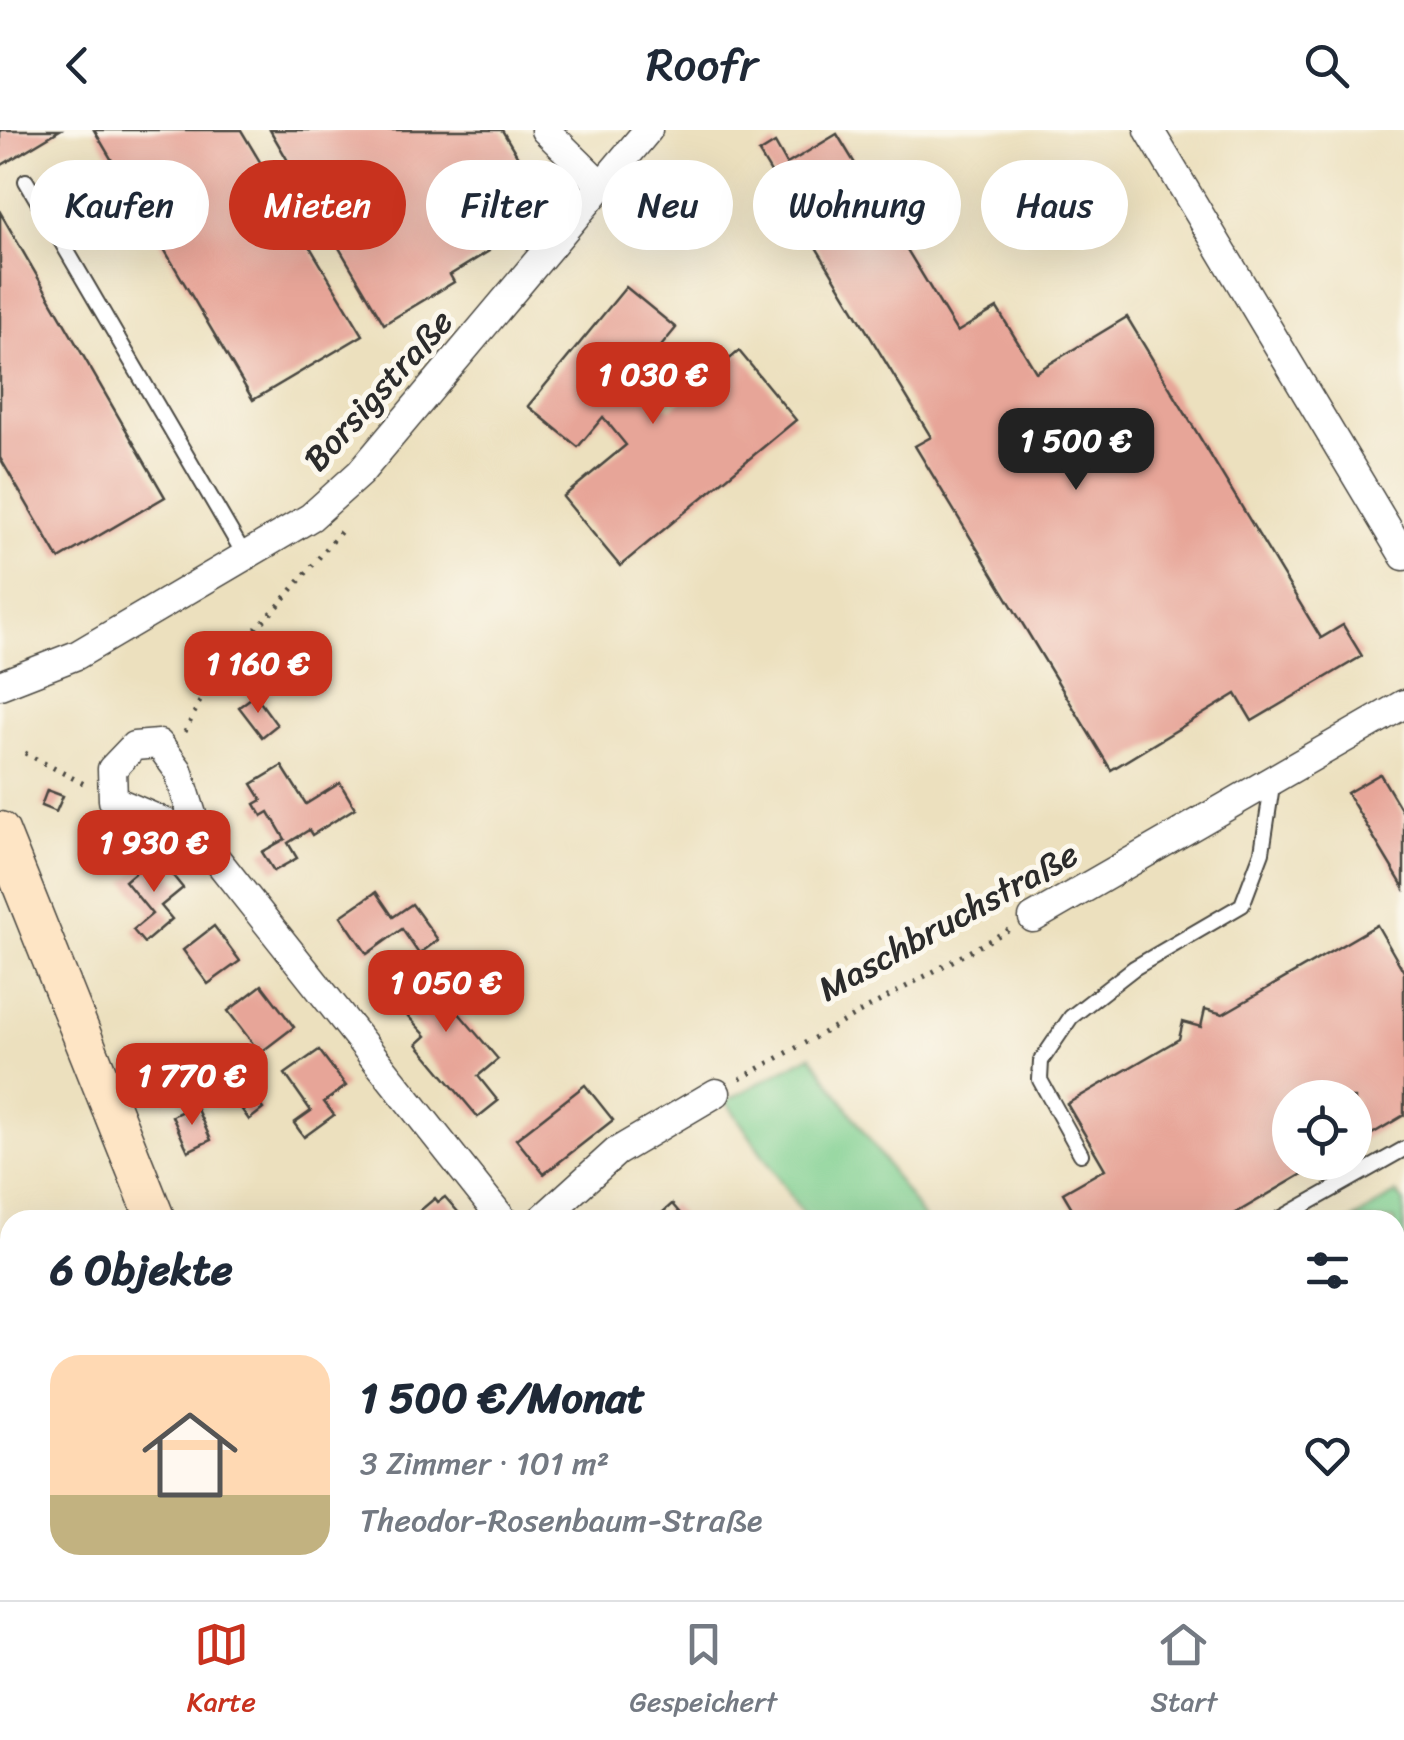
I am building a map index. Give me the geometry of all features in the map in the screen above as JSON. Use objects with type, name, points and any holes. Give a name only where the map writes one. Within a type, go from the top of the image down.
[{"type":"main road","points":[[0,831],[152,1210]]},
{"type":"street","points":[[545,130],[602,186]]},
{"type":"street","name":"Borsigstraße","points":[[623,160],[648,130]]},
{"type":"street","points":[[1149,130],[1404,556]]},
{"type":"street","name":"Borsigstraße","points":[[0,686],[77,655],[311,517],[360,474],[602,186]]},
{"type":"street","name":"Maschbruchstraße","points":[[1032,918],[1404,704]]},
{"type":"street","points":[[198,837],[113,800],[112,768],[134,746],[159,744],[178,770],[198,837],[495,1210]]},
{"type":"street","points":[[552,1210],[616,1152],[716,1092]]},
{"type":"lane","points":[[26,181],[245,556]]},
{"type":"lane","points":[[1081,1154],[1040,1080],[1041,1061],[1071,1017],[1134,968],[1242,905],[1262,852],[1274,778]]},
{"type":"lane","points":[[1296,1210],[1404,1150]]},
{"type":"path","points":[[25,753],[113,800]]},
{"type":"path","name":"Maschbruchstraße","points":[[716,1092],[1032,918]]},
{"type":"green space","points":[[811,1055],[918,1210],[800,1210],[726,1101]]},
{"type":"green space","points":[[1397,1193],[1404,1203],[1404,1210],[1369,1210]]},
{"type":"building","points":[[0,130],[60,130],[0,166]]},
{"type":"building","points":[[94,130],[241,130],[259,160],[229,160],[229,250],[312,250],[363,335],[253,400],[165,250],[209,250],[209,160],[112,160]]},
{"type":"building","points":[[270,130],[502,130],[520,160],[426,160],[426,250],[489,251],[450,275],[454,282],[384,324],[340,250],[406,250],[406,160],[287,160]]},
{"type":"building","points":[[837,134],[853,160],[794,160]]},
{"type":"building","points":[[775,143],[785,160],[763,160],[759,153]]},
{"type":"building","points":[[0,212],[165,497],[59,559],[0,458]]},
{"type":"building","points":[[818,250],[907,250],[957,332],[997,308],[1036,372],[1127,317],[1321,638],[1343,625],[1362,656],[1252,721],[1236,694],[1111,770],[915,446],[931,437]]},
{"type":"building","points":[[626,287],[676,328],[643,368],[660,383],[653,391],[670,409],[739,351],[796,420],[620,566],[563,497],[626,445],[603,417],[578,447],[528,406]]},
{"type":"building","points":[[255,695],[277,725],[262,737],[239,707]]},
{"type":"building","points":[[282,766],[306,804],[340,783],[355,808],[312,835],[309,830],[288,843],[297,858],[274,871],[262,852],[285,839],[269,812],[262,816],[255,804],[262,800],[252,784]]},
{"type":"building","points":[[1380,774],[1404,814],[1404,888],[1347,793]]},
{"type":"building","points":[[47,790],[63,796],[56,812],[41,806]]},
{"type":"building","points":[[156,855],[183,888],[161,906],[172,919],[144,943],[133,930],[152,914],[125,881]]},
{"type":"building","points":[[376,892],[393,917],[412,904],[438,940],[419,954],[402,929],[367,954],[341,916]]},
{"type":"building","points":[[1377,925],[1404,972],[1404,1115],[1372,1134],[1372,1080],[1272,1080],[1272,1180],[1292,1180],[1241,1210],[1073,1210],[1063,1193],[1105,1169],[1067,1104],[1179,1039],[1183,1022],[1201,1027],[1205,1009],[1223,1014]]},
{"type":"building","points":[[214,926],[240,961],[208,984],[183,950]]},
{"type":"building","points":[[396,968],[414,989],[422,982],[425,986],[445,970],[470,1000],[457,1011],[498,1059],[478,1076],[498,1101],[478,1117],[417,1044],[426,1036],[378,983]]},
{"type":"building","points":[[262,985],[294,1027],[260,1053],[228,1011]]},
{"type":"building","points":[[319,1050],[346,1086],[324,1102],[334,1115],[304,1137],[294,1123],[311,1111],[285,1074]]},
{"type":"building","points":[[585,1085],[613,1120],[544,1174],[516,1139]]},
{"type":"building","points":[[249,1091],[263,1109],[249,1120],[236,1101]]},
{"type":"building","points":[[195,1105],[211,1140],[188,1151],[172,1116]]},
{"type":"building","points":[[445,1197],[456,1210],[421,1210],[435,1198],[438,1202]]}]
